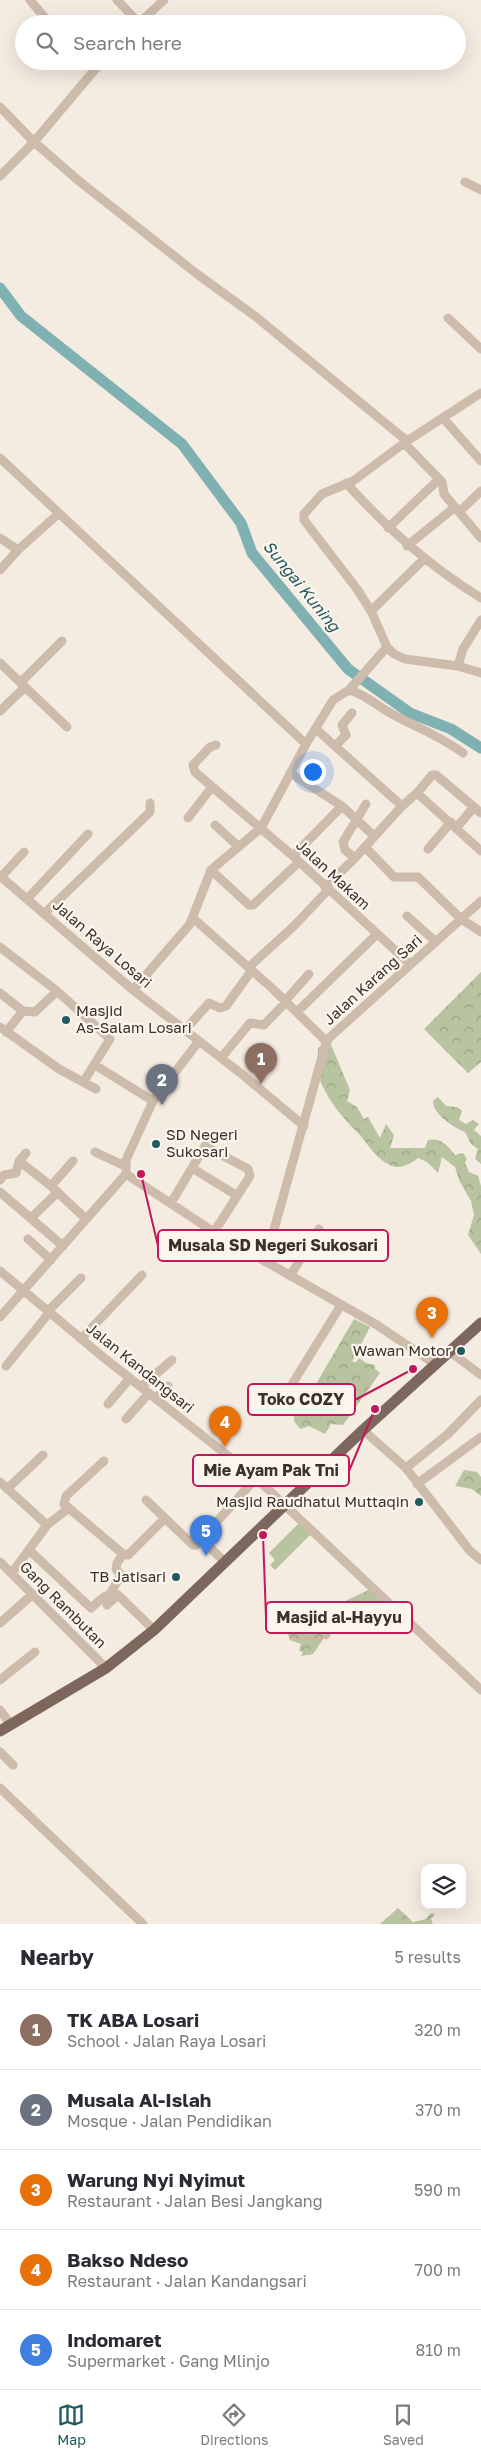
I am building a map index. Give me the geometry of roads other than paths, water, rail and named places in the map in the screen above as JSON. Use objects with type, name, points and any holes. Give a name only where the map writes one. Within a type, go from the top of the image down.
[{"type":"main road","points":[[0,1731],[106,1668],[154,1630],[363,1430],[481,1323]]},
{"type":"street","points":[[30,0],[42,15]]},
{"type":"street","points":[[117,0],[131,15]]},
{"type":"street","points":[[147,15],[164,0]]},
{"type":"street","points":[[0,176],[34,142],[92,70]]},
{"type":"street","points":[[0,107],[34,142],[79,181],[197,274],[255,316],[405,442],[442,482],[444,494],[481,538]]},
{"type":"street","points":[[465,182],[481,190]]},
{"type":"street","points":[[448,318],[481,350]]},
{"type":"street","points":[[481,393],[405,442],[346,484],[322,494],[304,514],[304,520],[371,611],[387,648],[405,659],[458,666],[481,673]]},
{"type":"street","points":[[443,418],[481,461]]},
{"type":"street","points":[[0,458],[306,744]]},
{"type":"street","points":[[388,528],[439,479]]},
{"type":"street","points":[[346,484],[408,546],[481,598]]},
{"type":"street","points":[[408,546],[481,491]]},
{"type":"street","points":[[0,570],[18,550],[58,514]]},
{"type":"street","points":[[0,538],[18,550]]},
{"type":"street","points":[[371,611],[424,559]]},
{"type":"street","points":[[458,666],[463,649],[481,620]]},
{"type":"street","points":[[0,711],[62,641]]},
{"type":"street","points":[[133,990],[193,918],[211,870],[261,828],[306,744],[333,700],[349,690],[387,648]]},
{"type":"street","points":[[0,663],[67,727]]},
{"type":"street","points":[[349,690],[356,692],[388,712],[428,731],[463,753]]},
{"type":"street","points":[[335,746],[346,735],[342,725],[352,713]]},
{"type":"street","points":[[316,729],[402,806]]},
{"type":"street","name":"Jalan Makam","points":[[216,745],[210,747],[192,765],[195,772],[296,859],[326,889],[410,964]]},
{"type":"street","points":[[290,773],[342,806],[374,836]]},
{"type":"street","points":[[185,1030],[208,1002],[220,1008],[226,1006],[251,969],[294,926],[374,836],[417,793],[428,778],[436,775],[481,813]]},
{"type":"street","points":[[188,818],[212,787]]},
{"type":"street","points":[[417,793],[454,824],[481,851]]},
{"type":"street","points":[[45,913],[150,812],[150,802]]},
{"type":"street","points":[[355,858],[345,850],[343,842],[366,804]]},
{"type":"street","points":[[211,870],[249,905],[253,905],[342,806]]},
{"type":"street","points":[[428,849],[474,807]]},
{"type":"street","points":[[216,825],[239,846]]},
{"type":"street","points":[[28,898],[88,834]]},
{"type":"street","points":[[365,847],[394,877],[418,877],[460,918],[481,932]]},
{"type":"street","points":[[1,877],[24,852]]},
{"type":"street","name":"Jalan Raya Losari","points":[[1,877],[28,898],[133,990],[221,1058],[304,1126]]},
{"type":"street","name":"Jalan Karang Sari","points":[[265,1262],[327,1042],[460,918],[481,901]]},
{"type":"street","points":[[407,916],[435,941]]},
{"type":"street","points":[[193,918],[298,1012],[327,1042]]},
{"type":"street","points":[[298,1012],[376,935]]},
{"type":"street","points":[[2,953],[57,991],[110,1039],[84,1082]]},
{"type":"street","points":[[221,1058],[250,1023],[264,1026],[309,974]]},
{"type":"street","points":[[0,993],[23,1011],[35,1012],[57,991]]},
{"type":"street","points":[[23,1011],[3,1030],[59,1070],[96,1089]]},
{"type":"street","points":[[0,1317],[86,1219],[125,1170],[153,1101],[199,1042]]},
{"type":"street","points":[[95,1065],[153,1101]]},
{"type":"street","points":[[170,1203],[205,1146],[248,1169],[250,1176],[236,1195],[214,1232]]},
{"type":"street","points":[[95,1152],[125,1170],[214,1232],[402,1340],[435,1364]]},
{"type":"street","points":[[0,1180],[4,1175],[16,1173],[20,1161],[26,1153]]},
{"type":"street","points":[[20,1161],[86,1219]]},
{"type":"street","points":[[31,1218],[73,1161]]},
{"type":"street","points":[[192,1168],[236,1195]]},
{"type":"street","points":[[0,1192],[63,1246]]},
{"type":"street","points":[[290,1276],[319,1229]]},
{"type":"street","points":[[28,1239],[51,1260]]},
{"type":"street","name":"Jalan Kandangsari","points":[[0,1271],[81,1339],[286,1504],[481,1690]]},
{"type":"street","points":[[81,1339],[142,1275]]},
{"type":"street","points":[[6,1366],[49,1312],[81,1278]]},
{"type":"street","points":[[286,1394],[341,1305]]},
{"type":"street","points":[[450,1351],[481,1375]]},
{"type":"street","points":[[142,1387],[172,1360]]},
{"type":"street","points":[[108,1404],[130,1378]]},
{"type":"street","points":[[126,1419],[168,1386]]},
{"type":"street","points":[[406,1468],[448,1434],[481,1400]]},
{"type":"street","points":[[363,1430],[406,1468],[470,1551],[481,1560]]},
{"type":"street","points":[[417,1484],[481,1437]]},
{"type":"street","points":[[43,1455],[4,1486],[48,1525]]},
{"type":"street","points":[[104,1461],[66,1496],[64,1504],[123,1554],[130,1555],[164,1519]]},
{"type":"street","points":[[146,1500],[190,1544],[196,1545],[256,1478]]},
{"type":"street","points":[[12,1574],[48,1525],[69,1508]]},
{"type":"street","points":[[201,1539],[225,1562]]},
{"type":"street","points":[[29,1550],[91,1608],[114,1594]]},
{"type":"street","points":[[107,1605],[114,1594],[120,1575],[116,1569],[117,1563],[123,1554]]},
{"type":"street","name":"Gang Rambutan","points":[[0,1562],[106,1668]]},
{"type":"street","points":[[0,1622],[33,1594]]},
{"type":"street","points":[[114,1594],[154,1630]]},
{"type":"street","points":[[0,1680],[35,1652]]},
{"type":"street","points":[[0,1710],[10,1725]]},
{"type":"street","points":[[0,1752],[12,1765]]},
{"type":"street","points":[[0,1788],[143,1924]]},
{"type":"waterway","name":"Sungai Kuning","points":[[0,288],[21,316],[182,444],[241,523],[252,553],[348,669],[410,713],[451,729],[481,748]]},
{"type":"place","name":"Masjid As-Salam Losari","points":[[66,1020]]},
{"type":"place","name":"TK ABA Losari","points":[[261,1084]]},
{"type":"place","name":"Musala Al-Islah","points":[[162,1105]]},
{"type":"place","name":"SD Negeri Sukosari","points":[[156,1144]]},
{"type":"place","name":"Musala SD Negeri Sukosari","points":[[141,1174]]},
{"type":"place","name":"Warung Nyi Nyimut","points":[[432,1338]]},
{"type":"place","name":"Wawan Motor","points":[[461,1351]]},
{"type":"place","name":"Toko COZY","points":[[413,1369]]},
{"type":"place","name":"Mie Ayam Pak Tni","points":[[375,1409]]},
{"type":"place","name":"Bakso Ndeso","points":[[225,1447]]},
{"type":"place","name":"Masjid Raudhatul Muttaqin","points":[[419,1502]]},
{"type":"place","name":"Masjid al-Hayyu","points":[[263,1535]]},
{"type":"place","name":"Indomaret","points":[[206,1556]]},
{"type":"place","name":"TB Jatisari","points":[[176,1577]]}]
